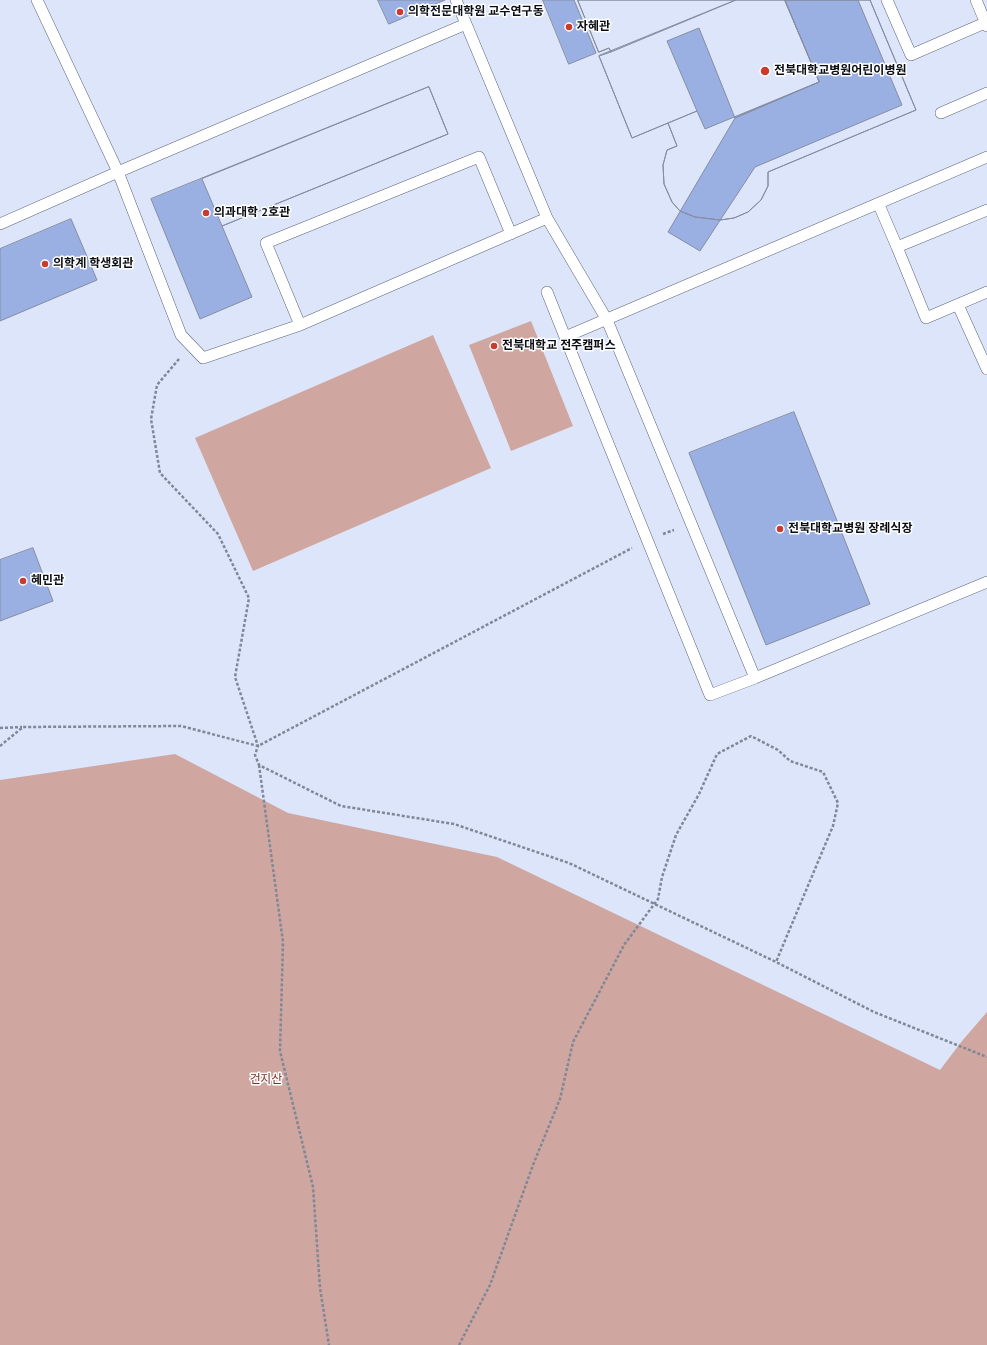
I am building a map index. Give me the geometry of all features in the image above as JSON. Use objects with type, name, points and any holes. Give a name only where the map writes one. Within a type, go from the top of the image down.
[{"type":"lane","points":[[37,0],[118,172],[181,335],[203,358],[300,325],[547,218]]},
{"type":"lane","points":[[456,0],[547,218],[607,320],[755,678]]},
{"type":"lane","points":[[887,0],[911,55],[987,23],[976,0]]},
{"type":"lane","points":[[0,224],[118,172],[466,24]]},
{"type":"lane","points":[[940,114],[987,93]]},
{"type":"lane","points":[[300,325],[266,243],[480,157],[511,234]]},
{"type":"lane","points":[[565,337],[879,205],[987,157]]},
{"type":"lane","points":[[879,205],[926,318],[987,292]]},
{"type":"lane","points":[[897,247],[987,210]]},
{"type":"lane","points":[[547,292],[710,696],[987,582]]},
{"type":"lane","points":[[958,305],[987,370]]},
{"type":"path","points":[[181,335],[179,358],[157,385],[151,419],[160,473],[218,534],[248,598],[235,677],[258,746],[255,755],[259,764],[283,942],[280,1051],[313,1187],[320,1288],[329,1345]]},
{"type":"path","points":[[0,728],[181,726],[258,746],[647,540],[691,523]]},
{"type":"path","points":[[0,746],[23,727]]},
{"type":"path","points":[[459,1345],[490,1285],[533,1165],[560,1099],[573,1042],[624,945],[658,899],[662,877],[676,835],[699,794],[717,754],[751,736],[778,750],[790,761],[823,772],[838,803],[833,826],[776,962]]},
{"type":"path","points":[[259,764],[340,806],[454,824],[569,863],[776,962],[874,1012],[987,1057]]},
{"type":"green space","points":[[531,321],[573,426],[511,451],[469,345]]},
{"type":"green space","points":[[433,335],[491,468],[253,571],[195,438]]},
{"type":"green space","name":"건지산","points":[[175,754],[288,813],[497,857],[940,1070],[987,1012],[987,1345],[0,1345],[0,780]]},
{"type":"building","name":"의학전문대학원 교수연구동","points":[[378,0],[445,0],[389,24]]},
{"type":"building","name":"자혜관","points":[[543,0],[574,0],[596,53],[569,64]]},
{"type":"building","points":[[578,0],[870,0],[916,110],[768,172],[768,186],[761,200],[748,212],[734,218],[720,220],[695,217],[680,211],[672,202],[664,184],[663,165],[667,150],[677,146],[668,123],[632,138],[599,56],[611,52],[609,48],[599,52]]},
{"type":"building","points":[[578,0],[736,0],[611,52],[609,48],[599,52]]},
{"type":"building","points":[[736,0],[785,0],[819,82],[735,118],[699,28],[667,41],[697,111],[632,138],[599,56]]},
{"type":"building","points":[[785,0],[870,0],[916,110],[768,172],[768,186],[761,200],[748,212],[734,218],[720,220],[695,217],[680,211],[672,202],[664,184],[663,165],[667,150],[677,146],[668,123],[697,111],[705,129],[819,82]]},
{"type":"building","points":[[785,0],[858,0],[902,105],[755,167],[700,251],[668,232],[735,118],[819,82]]},
{"type":"building","name":"의과대학 2호관","points":[[429,87],[448,134],[222,226],[252,297],[200,319],[151,199]]},
{"type":"building","name":"의과대학 2호관","points":[[429,87],[448,134],[222,226],[202,179]]},
{"type":"building","name":"의학계 학생회관","points":[[71,219],[97,280],[0,321],[0,249]]},
{"type":"building","name":"전북대학교병원 장례식장","points":[[794,412],[870,604],[766,645],[689,453]]},
{"type":"building","name":"혜민관","points":[[33,548],[53,601],[0,621],[0,560]]},
{"type":"place","name":"의학전문대학원 교수연구동","points":[[400,12]]},
{"type":"place","name":"자혜관","points":[[569,27]]},
{"type":"place","name":"전북대학교병원어린이병원","points":[[765,71]]},
{"type":"place","name":"의과대학 2호관","points":[[206,213]]},
{"type":"place","name":"의학계 학생회관","points":[[45,264]]},
{"type":"place","name":"전북대학교 전주캠퍼스","points":[[494,346]]},
{"type":"place","name":"전북대학교병원 장례식장","points":[[780,529]]},
{"type":"place","name":"혜민관","points":[[23,581]]}]
